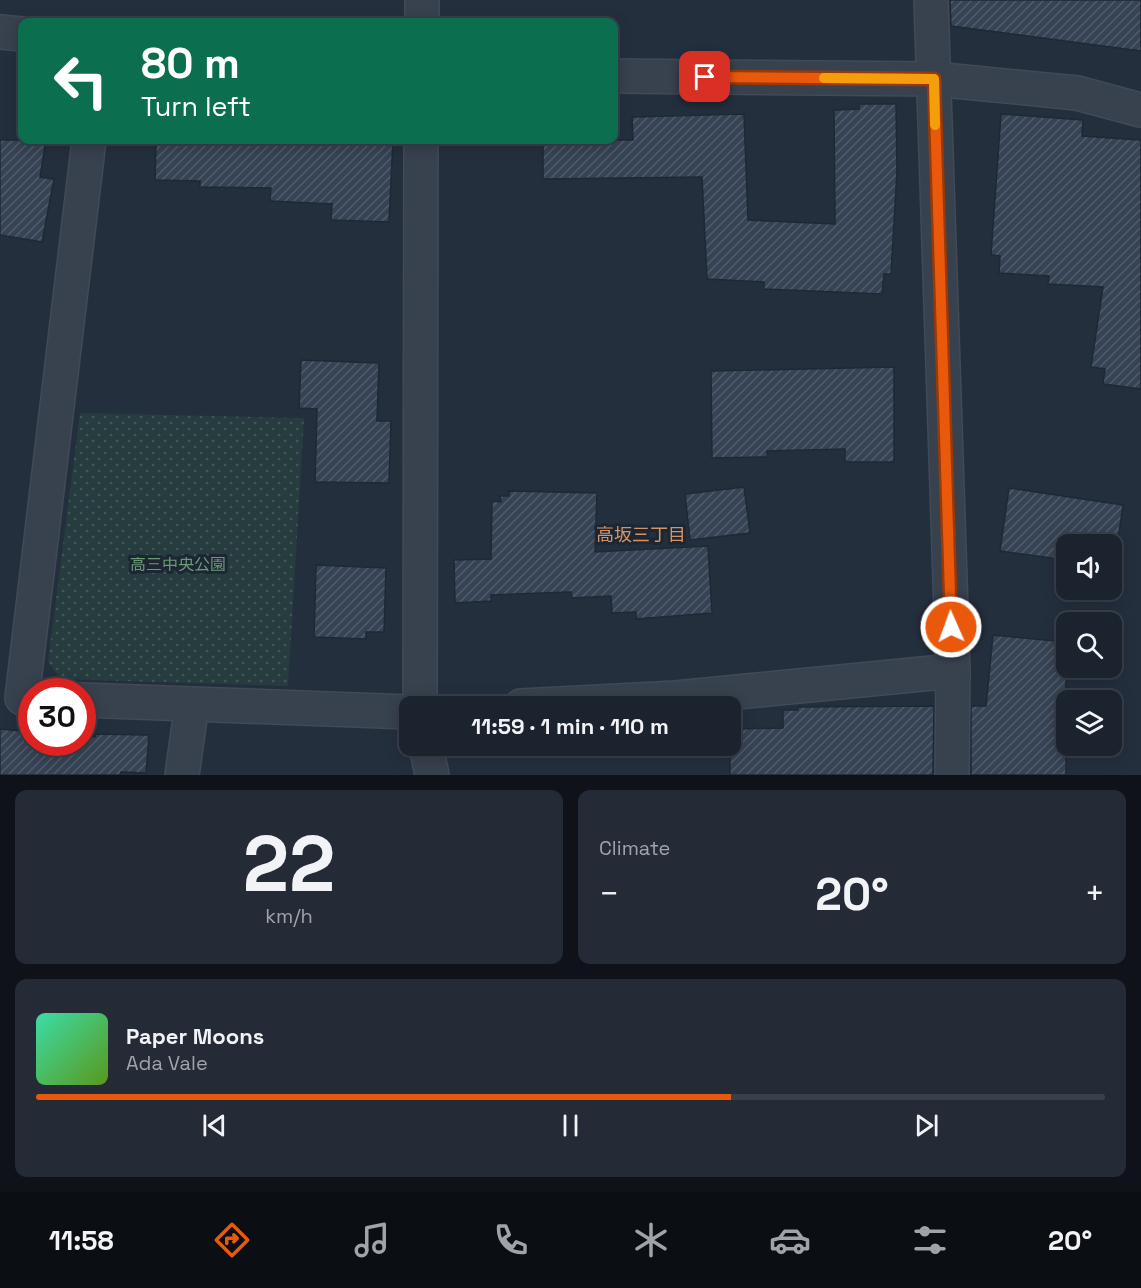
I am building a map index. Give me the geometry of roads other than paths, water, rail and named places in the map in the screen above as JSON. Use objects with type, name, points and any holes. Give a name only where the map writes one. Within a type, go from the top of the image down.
[{"type":"street","points":[[422,0],[422,18]]},
{"type":"street","points":[[931,0],[953,671],[952,775]]},
{"type":"street","points":[[0,32],[18,34]]},
{"type":"street","points":[[618,76],[934,79],[1077,93],[1141,110]]},
{"type":"street","points":[[21,678],[88,144]]},
{"type":"street","points":[[420,696],[421,144]]},
{"type":"street","points":[[697,696],[953,671]]},
{"type":"street","points":[[96,701],[399,712]]},
{"type":"street","points":[[182,775],[192,704]]},
{"type":"street","points":[[428,756],[432,775]]},
{"type":"district","name":"高坂三丁目","points":[[641,535]]},
{"type":"park label","name":"高三中央公園","points":[[178,564]]}]
